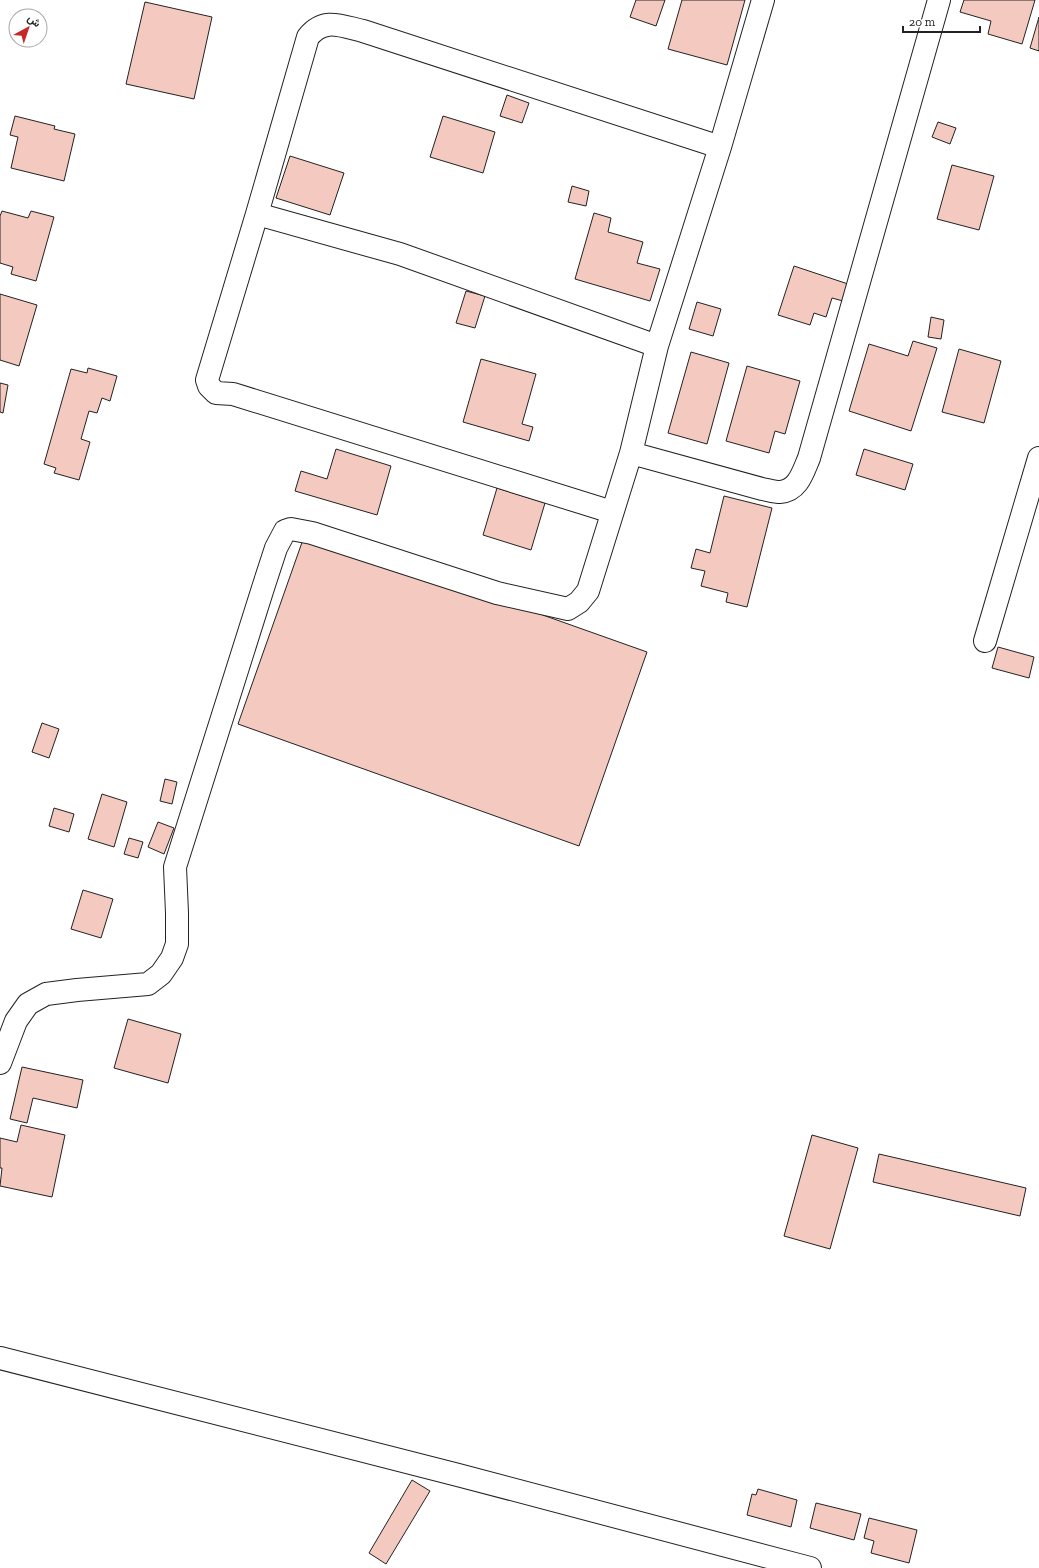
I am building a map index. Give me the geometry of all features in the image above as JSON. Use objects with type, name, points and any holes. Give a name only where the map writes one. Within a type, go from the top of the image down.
[{"type":"street","points":[[0,1063],[16,1021],[28,1004],[46,994],[148,984],[161,974],[172,958],[177,944],[177,913],[174,867],[276,548],[285,531],[291,528],[312,533],[497,593],[568,609],[579,602],[588,591],[631,453],[657,346],[720,147],[763,0]]},
{"type":"street","points":[[631,453],[762,489],[781,492],[793,488],[801,479],[809,458],[939,0]]},
{"type":"street","points":[[612,512],[232,394],[216,393],[209,386],[207,380],[308,37],[315,28],[327,24],[363,31],[720,147]]},
{"type":"street","points":[[257,214],[400,254],[657,346]]},
{"type":"street","points":[[985,641],[1039,458]]},
{"type":"street","points":[[0,1358],[450,1473],[810,1568]]},
{"type":"building","points":[[636,0],[665,0],[656,26],[630,17]]},
{"type":"building","points":[[682,0],[745,0],[727,65],[668,49]]},
{"type":"building","points":[[964,0],[1035,0],[1022,44],[988,34],[991,21],[960,12]]},
{"type":"building","points":[[145,2],[212,17],[194,99],[126,84]]},
{"type":"building","points":[[1039,17],[1039,51],[1030,48]]},
{"type":"building","points":[[507,95],[529,103],[522,123],[500,116]]},
{"type":"building","points":[[15,116],[55,126],[54,129],[75,134],[64,181],[11,168],[18,137],[10,135]]},
{"type":"building","points":[[443,116],[495,132],[483,173],[430,157]]},
{"type":"building","points":[[938,122],[956,128],[950,144],[932,137]]},
{"type":"building","points":[[290,156],[344,173],[330,215],[276,198]]},
{"type":"building","points":[[952,165],[994,176],[979,230],[937,219]]},
{"type":"building","points":[[572,186],[589,191],[586,206],[568,202]]},
{"type":"building","points":[[2,211],[28,218],[31,211],[54,217],[36,281],[11,274],[13,267],[0,263],[0,216]]},
{"type":"building","points":[[594,213],[611,218],[608,232],[643,242],[637,263],[660,269],[650,301],[575,279]]},
{"type":"building","points":[[794,266],[848,284],[843,301],[832,298],[826,317],[814,313],[810,325],[778,315]]},
{"type":"building","points":[[466,291],[485,296],[475,328],[456,323]]},
{"type":"building","points":[[0,294],[37,305],[19,366],[0,360]]},
{"type":"building","points":[[697,302],[721,309],[713,336],[689,329]]},
{"type":"building","points":[[931,317],[944,320],[941,339],[928,337]]},
{"type":"building","points":[[913,341],[937,348],[911,431],[849,411],[869,344],[908,356]]},
{"type":"building","points":[[959,349],[1001,361],[984,423],[942,412]]},
{"type":"building","points":[[691,352],[729,363],[707,444],[668,433]]},
{"type":"building","points":[[481,359],[536,374],[522,424],[533,427],[529,441],[463,422]]},
{"type":"building","points":[[747,366],[800,381],[785,434],[775,431],[769,453],[726,441]]},
{"type":"building","points":[[88,368],[117,376],[110,401],[102,398],[97,413],[89,411],[81,439],[90,442],[79,480],[54,473],[56,468],[44,464],[71,369],[87,373]]},
{"type":"building","points":[[0,383],[8,385],[3,413],[0,412]]},
{"type":"building","points":[[336,449],[391,466],[377,515],[295,491],[301,471],[327,479]]},
{"type":"building","points":[[864,449],[913,464],[905,490],[856,475]]},
{"type":"building","points":[[497,488],[545,503],[531,550],[483,535]]},
{"type":"building","points":[[724,496],[772,508],[747,607],[726,602],[728,593],[701,586],[705,571],[691,568],[696,549],[710,553]]},
{"type":"building","points":[[306,531],[647,652],[579,846],[238,724]]},
{"type":"building","points":[[998,647],[1034,657],[1029,678],[992,668]]},
{"type":"building","points":[[42,723],[59,729],[49,758],[32,752]]},
{"type":"building","points":[[165,779],[177,782],[172,804],[160,801]]},
{"type":"building","points":[[102,794],[127,802],[114,847],[88,839]]},
{"type":"building","points":[[54,808],[74,814],[69,832],[49,826]]},
{"type":"building","points":[[158,822],[174,828],[164,854],[148,847]]},
{"type":"building","points":[[129,838],[143,842],[138,858],[124,854]]},
{"type":"building","points":[[83,890],[113,899],[101,938],[71,929]]},
{"type":"building","points":[[128,1019],[181,1034],[168,1083],[114,1068]]},
{"type":"building","points":[[22,1067],[83,1080],[77,1108],[33,1098],[27,1123],[10,1119]]},
{"type":"building","points":[[21,1125],[65,1135],[52,1197],[0,1186],[2,1168],[0,1168],[0,1138],[17,1142]]},
{"type":"building","points":[[812,1135],[858,1148],[830,1249],[784,1236]]},
{"type":"building","points":[[879,1154],[1026,1188],[1020,1216],[873,1182]]},
{"type":"building","points":[[412,1480],[430,1491],[386,1564],[369,1553]]},
{"type":"building","points":[[758,1489],[797,1500],[791,1527],[747,1515],[752,1494],[756,1495]]},
{"type":"building","points":[[816,1503],[861,1514],[854,1540],[810,1528]]},
{"type":"building","points":[[869,1518],[917,1530],[909,1563],[871,1553],[874,1541],[864,1538]]}]
